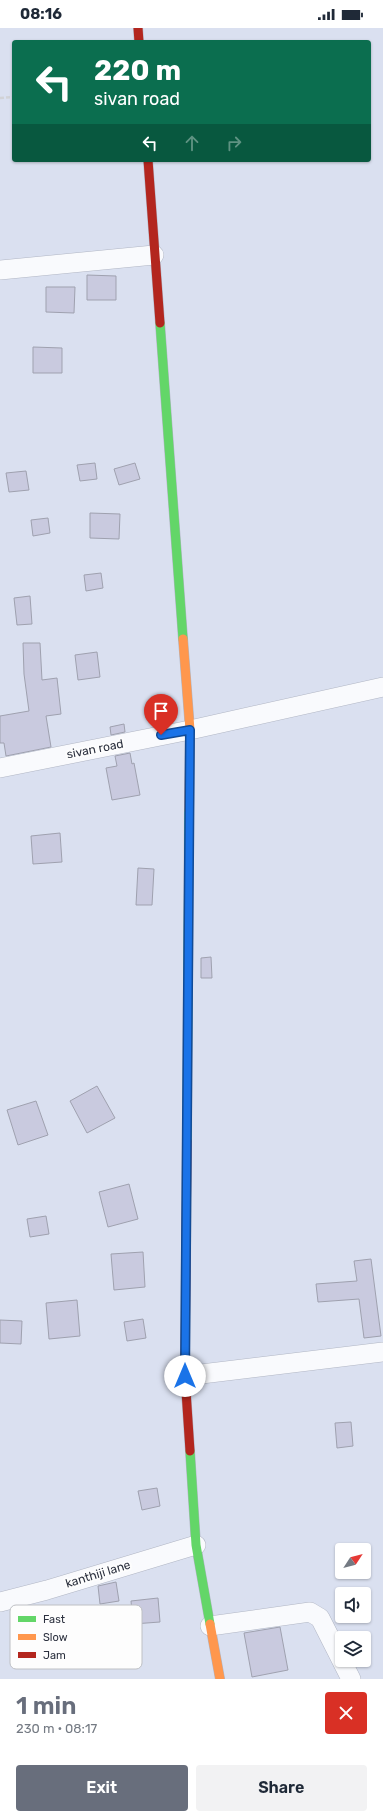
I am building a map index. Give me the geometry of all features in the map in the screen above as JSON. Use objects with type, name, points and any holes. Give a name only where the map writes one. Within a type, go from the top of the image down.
[{"type":"street","points":[[138,28],[139,40]]},
{"type":"street","points":[[148,162],[190,730],[185,1376],[196,1545],[220,1679]]},
{"type":"street","points":[[0,270],[154,255]]},
{"type":"street","name":"sivan road","points":[[0,768],[190,730],[383,687]]},
{"type":"street","points":[[185,1376],[383,1352]]},
{"type":"street","name":"kanthiji lane","points":[[0,1602],[48,1590],[196,1545]]},
{"type":"street","points":[[210,1626],[310,1612],[320,1618],[351,1679]]},
{"type":"path","points":[[0,98],[12,97]]},
{"type":"building","points":[[87,275],[116,276],[116,300],[87,300]]},
{"type":"building","points":[[46,287],[75,287],[74,313],[46,312]]},
{"type":"building","points":[[33,347],[62,348],[62,373],[33,373]]},
{"type":"building","points":[[95,463],[97,479],[80,481],[77,465]]},
{"type":"building","points":[[135,463],[140,479],[119,485],[114,469]]},
{"type":"building","points":[[26,471],[29,490],[9,492],[6,473]]},
{"type":"building","points":[[90,513],[120,514],[119,539],[90,538]]},
{"type":"building","points":[[48,518],[50,533],[33,536],[31,520]]},
{"type":"building","points":[[101,573],[103,588],[86,591],[84,575]]},
{"type":"building","points":[[30,596],[32,624],[17,625],[14,598]]},
{"type":"building","points":[[23,643],[40,643],[42,680],[57,678],[61,714],[46,716],[51,747],[6,756],[4,743],[0,743],[0,716],[29,711],[24,674]]},
{"type":"building","points":[[97,652],[100,677],[78,680],[75,655]]},
{"type":"building","points":[[124,724],[125,732],[111,735],[110,727]]},
{"type":"building","points":[[130,753],[132,764],[134,763],[140,795],[112,800],[106,768],[117,766],[115,756]]},
{"type":"building","points":[[60,833],[62,862],[33,864],[31,836]]},
{"type":"building","points":[[138,868],[154,869],[152,905],[136,905]]},
{"type":"building","points":[[211,957],[212,978],[201,978],[201,958]]},
{"type":"building","points":[[97,1086],[115,1118],[87,1133],[70,1101]]},
{"type":"building","points":[[36,1101],[48,1135],[18,1145],[7,1110]]},
{"type":"building","points":[[129,1184],[138,1219],[108,1227],[99,1192]]},
{"type":"building","points":[[46,1216],[49,1234],[30,1237],[27,1219]]},
{"type":"building","points":[[143,1252],[145,1287],[114,1290],[111,1254]]},
{"type":"building","points":[[371,1259],[381,1336],[364,1338],[359,1299],[318,1302],[316,1284],[357,1281],[354,1261]]},
{"type":"building","points":[[77,1300],[80,1336],[49,1339],[46,1303]]},
{"type":"building","points":[[143,1319],[146,1338],[127,1341],[124,1322]]},
{"type":"building","points":[[0,1320],[22,1321],[21,1344],[0,1343]]},
{"type":"building","points":[[351,1422],[353,1446],[337,1448],[335,1423]]},
{"type":"building","points":[[157,1488],[160,1506],[142,1510],[138,1491]]},
{"type":"building","points":[[116,1582],[119,1601],[100,1604],[98,1586]]},
{"type":"building","points":[[158,1598],[160,1622],[142,1623],[142,1605],[131,1605],[131,1601]]},
{"type":"building","points":[[280,1627],[288,1670],[252,1677],[244,1633]]},
{"type":"traffic: fast","points":[[160,323],[183,639]]},
{"type":"traffic: fast","points":[[187,1141],[189,810]]},
{"type":"traffic: fast","points":[[190,1451],[196,1545],[210,1624]]},
{"type":"traffic: slow","points":[[183,639],[190,730],[189,810]]},
{"type":"traffic: slow","points":[[210,1624],[220,1679]]},
{"type":"traffic: jam","points":[[138,28],[139,40]]},
{"type":"traffic: jam","points":[[148,162],[160,323]]},
{"type":"traffic: jam","points":[[187,1141],[185,1376],[190,1451]]},
{"type":"route","points":[[161,735],[190,730],[185,1376]]}]
